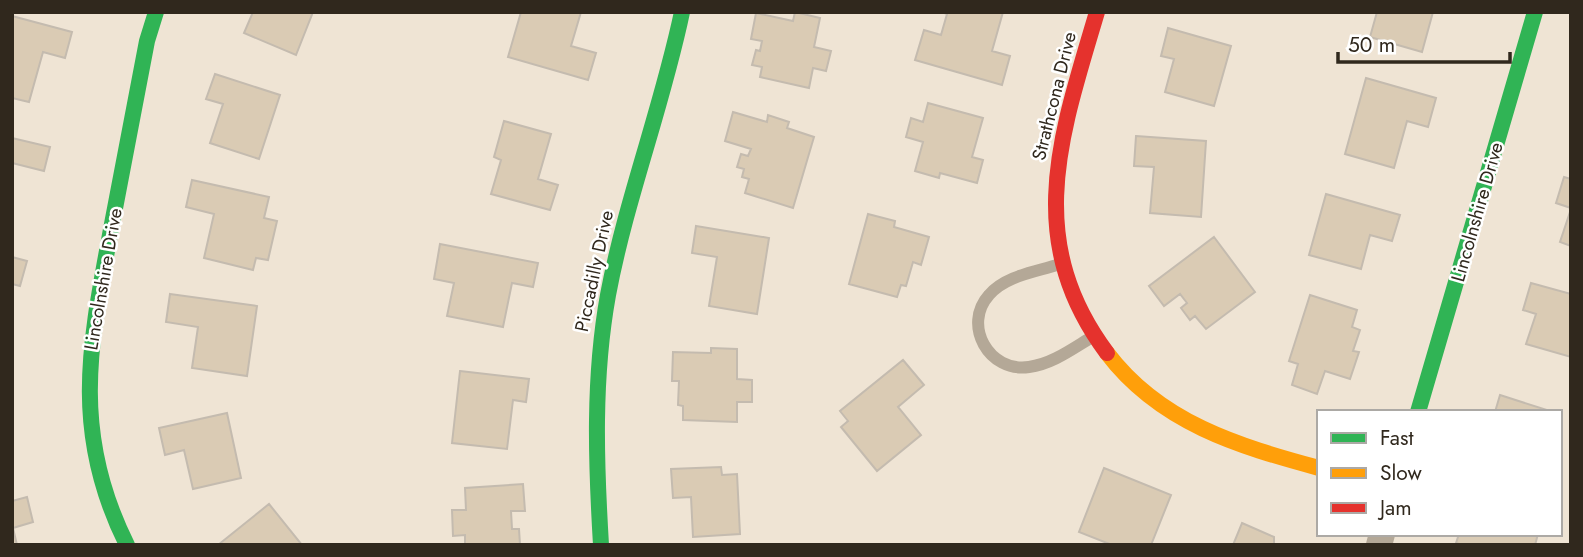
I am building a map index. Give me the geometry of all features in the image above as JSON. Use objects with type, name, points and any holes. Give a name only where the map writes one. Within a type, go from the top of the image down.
[{"type":"street","name":"Lincolnshire Drive","points":[[127,545],[108,503],[96,460],[88,395],[88,366],[90,336],[147,41],[156,12]]},
{"type":"street","name":"Piccadilly Drive","points":[[601,545],[597,412],[603,323],[621,235],[682,12]]},
{"type":"street","name":"Strathcona Drive","points":[[1097,12],[1059,147],[1054,185],[1061,263],[1075,302],[1093,336],[1134,383],[1189,423],[1212,435],[1317,467]]},
{"type":"street","name":"Lincolnshire Drive","points":[[1419,410],[1535,12]]},
{"type":"lane","points":[[1061,263],[1008,281],[990,293],[981,306],[977,321],[980,338],[991,357],[1007,367],[1028,368],[1057,358],[1093,336]]},
{"type":"building","points":[[253,12],[313,12],[296,55],[244,33]]},
{"type":"building","points":[[521,12],[581,12],[571,46],[596,53],[588,80],[508,57]]},
{"type":"building","points":[[795,12],[820,18],[814,47],[831,51],[826,71],[813,68],[809,88],[760,77],[762,67],[752,65],[762,41],[751,39],[756,13],[793,21]]},
{"type":"building","points":[[942,12],[1003,12],[992,51],[1010,56],[1002,85],[915,60],[924,30],[941,35],[947,14]]},
{"type":"building","points":[[1377,12],[1433,12],[1422,52],[1370,37]]},
{"type":"building","points":[[12,16],[72,32],[65,58],[43,52],[29,102],[12,98]]},
{"type":"building","points":[[1168,28],[1231,46],[1214,106],[1165,92],[1174,59],[1161,56]]},
{"type":"building","points":[[215,74],[280,95],[259,159],[210,143],[223,104],[206,99]]},
{"type":"building","points":[[1366,78],[1436,98],[1428,127],[1407,121],[1394,168],[1345,154]]},
{"type":"building","points":[[928,103],[983,118],[972,157],[983,160],[977,183],[940,173],[939,178],[915,171],[923,142],[906,137],[911,118],[923,122]]},
{"type":"building","points":[[733,112],[767,122],[768,115],[789,122],[787,128],[814,137],[793,208],[745,193],[749,179],[742,177],[744,169],[737,167],[741,154],[748,156],[751,149],[725,141]]},
{"type":"building","points":[[504,121],[551,134],[538,179],[558,185],[550,210],[491,194],[501,160],[494,157]]},
{"type":"building","points":[[1136,136],[1206,141],[1201,217],[1150,213],[1154,167],[1134,166]]},
{"type":"building","points":[[12,138],[50,147],[44,171],[12,163]]},
{"type":"building","points":[[1564,177],[1571,179],[1571,208],[1556,203]]},
{"type":"building","points":[[192,180],[269,197],[264,218],[277,221],[268,260],[256,258],[253,270],[204,258],[214,214],[186,207]]},
{"type":"building","points":[[1326,194],[1400,215],[1392,241],[1370,235],[1361,269],[1309,255]]},
{"type":"building","points":[[1571,209],[1571,246],[1560,242]]},
{"type":"building","points":[[868,214],[895,221],[894,227],[929,237],[921,265],[913,262],[906,286],[901,285],[897,297],[849,284]]},
{"type":"building","points":[[696,226],[769,238],[757,314],[709,306],[717,257],[692,253]]},
{"type":"building","points":[[1214,237],[1255,292],[1206,329],[1195,316],[1190,320],[1181,308],[1187,303],[1180,294],[1164,306],[1149,286]]},
{"type":"building","points":[[440,244],[538,263],[533,287],[512,283],[503,327],[447,316],[454,283],[434,279]]},
{"type":"building","points":[[12,257],[27,261],[20,286],[12,284]]},
{"type":"building","points":[[1531,283],[1571,294],[1571,357],[1526,344],[1536,314],[1523,310]]},
{"type":"building","points":[[170,294],[257,306],[247,376],[192,368],[198,327],[166,322]]},
{"type":"building","points":[[1310,295],[1357,310],[1352,327],[1360,330],[1353,351],[1359,352],[1350,379],[1325,371],[1317,394],[1292,385],[1298,364],[1289,361]]},
{"type":"building","points":[[711,348],[737,349],[737,379],[752,380],[752,402],[737,402],[737,422],[683,420],[683,406],[678,405],[679,381],[672,381],[673,352],[711,353]]},
{"type":"building","points":[[903,360],[924,385],[898,407],[921,435],[877,471],[841,427],[848,421],[840,411]]},
{"type":"building","points":[[460,371],[529,379],[526,402],[513,400],[507,449],[452,443]]},
{"type":"building","points":[[1500,395],[1547,410],[1496,410]]},
{"type":"building","points":[[227,413],[241,478],[193,489],[184,450],[165,455],[159,428]]},
{"type":"building","points":[[721,467],[722,475],[737,474],[740,534],[693,537],[691,497],[673,498],[671,469]]},
{"type":"building","points":[[1104,468],[1171,495],[1151,545],[1112,545],[1079,532]]},
{"type":"building","points":[[523,484],[525,511],[511,511],[512,529],[519,529],[520,545],[465,545],[465,535],[453,536],[452,510],[466,510],[465,488]]},
{"type":"building","points":[[27,497],[33,522],[13,528],[17,545],[12,545],[12,501]]},
{"type":"building","points":[[269,504],[302,545],[218,545]]},
{"type":"building","points":[[1242,523],[1274,537],[1274,545],[1233,545]]},
{"type":"building","points":[[1458,536],[1537,536],[1535,545],[1456,543]]},
{"type":"traffic: fast","points":[[127,545],[109,503],[91,424],[92,347],[104,267],[147,41],[156,12]]},
{"type":"traffic: fast","points":[[601,545],[597,420],[603,326],[624,224],[665,83],[682,12]]},
{"type":"traffic: fast","points":[[1419,410],[1535,12]]},
{"type":"traffic: slow","points":[[1107,353],[1128,377],[1151,397],[1202,429],[1259,451],[1317,467]]},
{"type":"traffic: jam","points":[[1097,12],[1071,101],[1062,143],[1057,186],[1057,227],[1065,269],[1081,311],[1107,353]]}]
